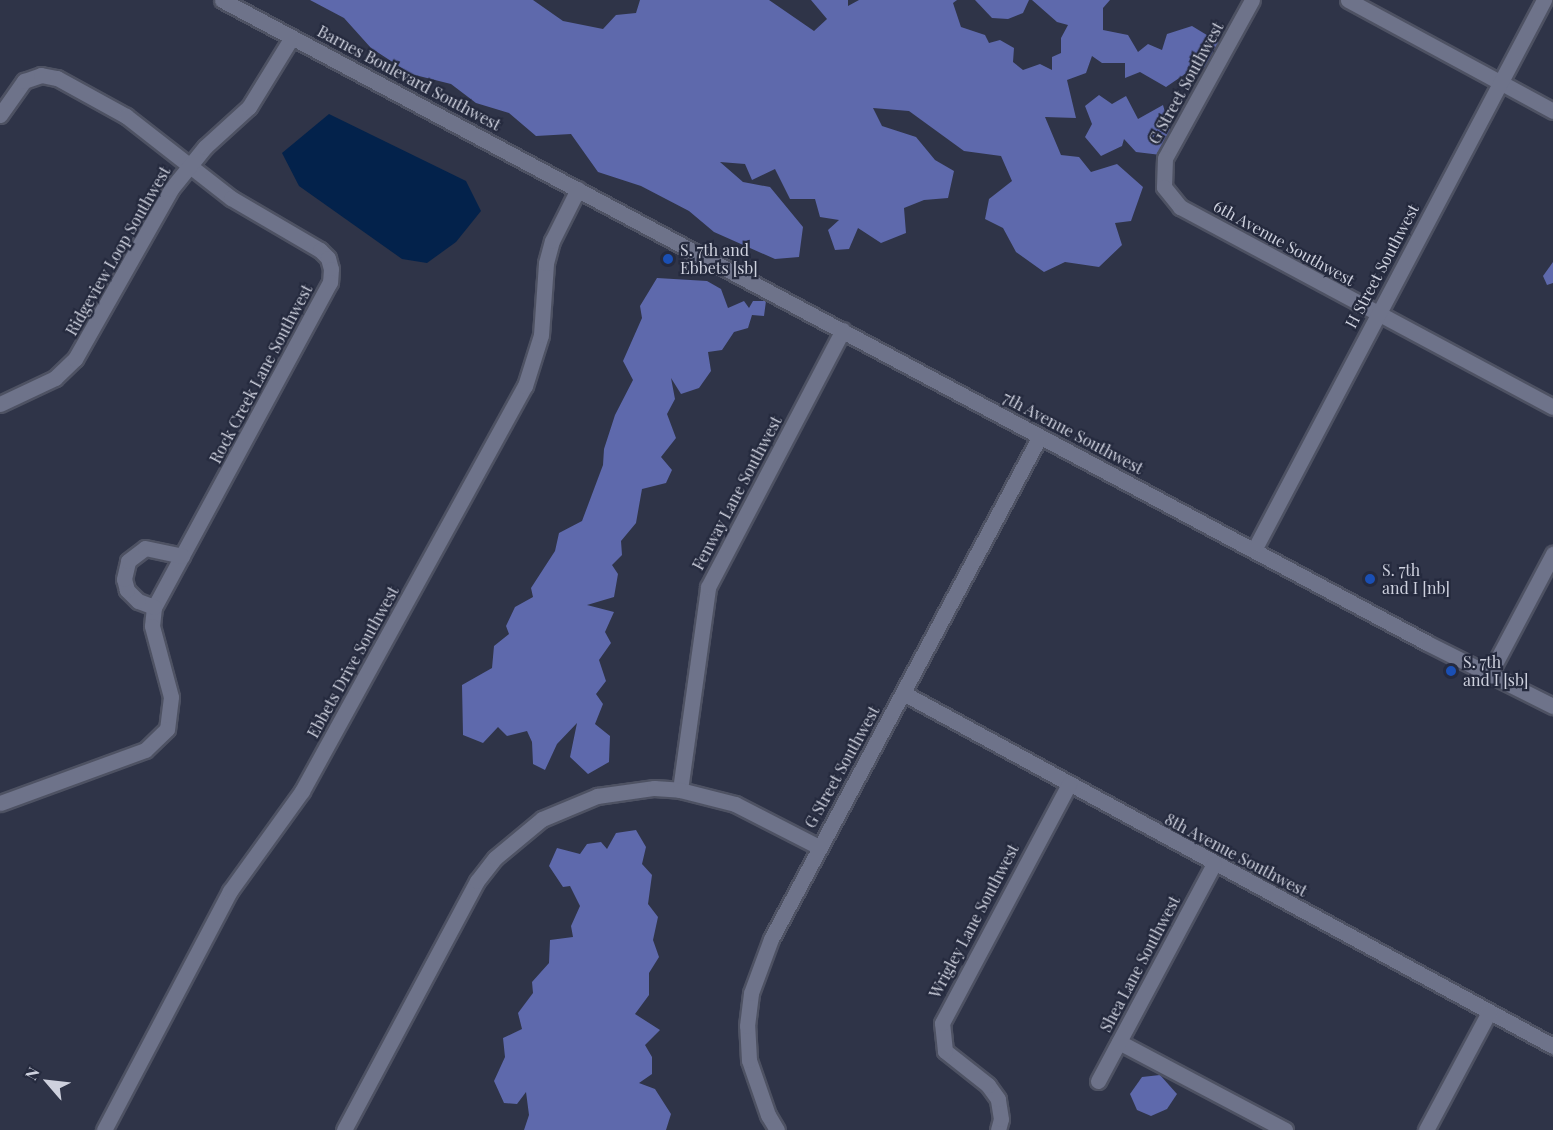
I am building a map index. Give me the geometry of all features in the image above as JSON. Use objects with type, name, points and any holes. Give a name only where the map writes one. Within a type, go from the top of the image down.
[{"type":"street","name":"Barnes Boulevard Southwest","points":[[222,0],[578,189]]},
{"type":"street","name":"G Street Southwest","points":[[1164,187],[1165,158],[1252,0]]},
{"type":"street","points":[[1348,0],[1553,111]]},
{"type":"street","name":"H Street Southwest","points":[[1254,550],[1544,0]]},
{"type":"street","name":"Ridgeview Loop Southwest","points":[[0,404],[55,378],[75,359],[171,189],[190,164],[249,107],[292,37]]},
{"type":"street","name":"Rock Creek Lane Southwest","points":[[0,115],[24,81],[41,75],[57,78],[126,116],[231,198],[320,250],[328,258],[331,269],[330,282],[154,607],[152,626],[171,713],[158,742],[145,750],[0,802]]},
{"type":"street","name":"6th Avenue Southwest","points":[[1164,187],[1180,207],[1377,315],[1553,407]]},
{"type":"street","name":"7th Avenue Southwest","points":[[578,189],[1254,550],[1553,706]]},
{"type":"street","name":"Ebbets Drive Southwest","points":[[104,1130],[230,891],[302,791],[525,386],[541,335],[546,263],[552,241],[578,189]]},
{"type":"street","name":"Fenway Lane Southwest","points":[[680,790],[708,587],[843,330]]},
{"type":"street","name":"G Street Southwest","points":[[777,1130],[768,1115],[749,1060],[747,1026],[751,993],[771,939],[1040,436]]},
{"type":"street","points":[[154,607],[138,601],[127,590],[124,579],[128,561],[146,548],[165,549],[182,556]]},
{"type":"street","points":[[1490,673],[1553,554]]},
{"type":"street","name":"8th Avenue Southwest","points":[[903,693],[1214,864],[1553,1046]]},
{"type":"street","name":"Wrigley Lane Southwest","points":[[998,1130],[1001,1119],[998,1099],[988,1085],[945,1051],[942,1023],[1069,784]]},
{"type":"street","points":[[344,1130],[460,910],[495,858],[520,834],[566,806],[627,790],[680,790],[735,804],[819,847]]},
{"type":"street","name":"Shea Lane Southwest","points":[[1098,1081],[1214,864]]},
{"type":"street","points":[[1426,1130],[1489,1012]]},
{"type":"street","points":[[1119,1042],[1285,1130]]},
{"type":"shaded area","points":[[310,0],[533,0],[563,21],[603,29],[616,15],[636,13],[640,0],[769,0],[814,31],[827,19],[811,0],[848,0],[848,6],[859,0],[957,0],[953,3],[961,27],[985,35],[989,43],[1000,40],[1014,48],[1013,62],[1023,70],[1040,64],[1052,70],[1052,57],[1061,53],[1061,38],[1068,25],[1057,22],[1032,0],[1110,0],[1103,8],[1103,30],[1128,35],[1138,52],[1148,44],[1162,50],[1167,34],[1192,26],[1220,43],[1208,66],[1188,72],[1166,87],[1140,72],[1125,78],[1125,63],[1102,63],[1092,56],[1086,73],[1067,80],[1076,118],[1045,117],[1061,155],[1079,157],[1091,172],[1117,164],[1143,187],[1131,221],[1115,223],[1122,245],[1099,267],[1065,262],[1044,272],[1016,252],[1003,228],[985,219],[989,199],[1012,181],[1001,156],[964,151],[909,111],[873,108],[882,126],[916,137],[935,160],[954,171],[948,198],[924,200],[904,208],[906,233],[881,243],[858,228],[849,249],[835,250],[828,230],[839,220],[820,217],[815,199],[790,199],[775,169],[752,180],[745,164],[720,162],[743,182],[770,187],[803,227],[799,257],[775,259],[714,232],[689,211],[641,186],[598,172],[571,134],[536,136],[509,113],[476,103],[451,84],[411,74],[371,48],[344,18]]},
{"type":"shaded area","points":[[975,0],[1029,0],[1023,13],[1008,19],[992,18]]},
{"type":"shaded area","points":[[1099,95],[1112,104],[1126,96],[1138,119],[1163,105],[1171,133],[1161,155],[1136,152],[1124,139],[1122,146],[1101,156],[1085,137],[1092,124],[1085,106]]},
{"type":"shaded area","points":[[329,114],[466,181],[481,211],[456,242],[427,263],[402,259],[299,186],[282,153]]},
{"type":"shaded area","points":[[1553,262],[1553,283],[1547,285],[1543,276]]},
{"type":"shaded area","points":[[657,278],[707,281],[721,289],[728,308],[744,301],[749,308],[753,301],[766,301],[764,316],[752,315],[748,328],[734,332],[722,350],[708,352],[711,371],[699,388],[681,394],[671,378],[675,399],[667,414],[676,438],[661,457],[672,470],[666,483],[642,489],[636,523],[621,541],[622,555],[612,565],[618,574],[614,597],[587,605],[614,612],[605,632],[611,643],[599,660],[606,681],[596,694],[603,704],[595,724],[610,736],[609,762],[588,774],[570,757],[577,723],[557,744],[545,770],[533,764],[532,742],[527,731],[507,736],[498,727],[483,743],[463,735],[462,685],[492,668],[494,646],[509,634],[506,626],[515,607],[533,597],[531,588],[555,551],[559,533],[582,521],[603,465],[604,449],[615,415],[633,380],[623,361],[642,318],[640,306]]},
{"type":"shaded area","points":[[636,830],[646,847],[642,864],[652,875],[648,904],[658,917],[653,940],[659,957],[649,973],[649,995],[635,1014],[660,1030],[645,1045],[652,1057],[652,1074],[639,1083],[655,1089],[671,1114],[666,1130],[524,1130],[529,1115],[526,1092],[517,1104],[504,1103],[494,1081],[505,1057],[503,1038],[522,1029],[518,1013],[533,993],[532,982],[549,963],[550,940],[573,937],[571,926],[580,906],[570,886],[563,887],[549,866],[557,848],[580,854],[587,844],[601,842],[607,849],[616,833]]},
{"type":"shaded area","points":[[1160,1075],[1177,1094],[1167,1109],[1151,1116],[1137,1110],[1130,1094],[1142,1077]]},
{"type":"place","name":"S. 7th and Ebbets [sb]","points":[[668,259]]},
{"type":"place","name":"S. 7th and I [nb]","points":[[1370,579]]},
{"type":"place","name":"S. 7th and I [sb]","points":[[1451,671]]}]
